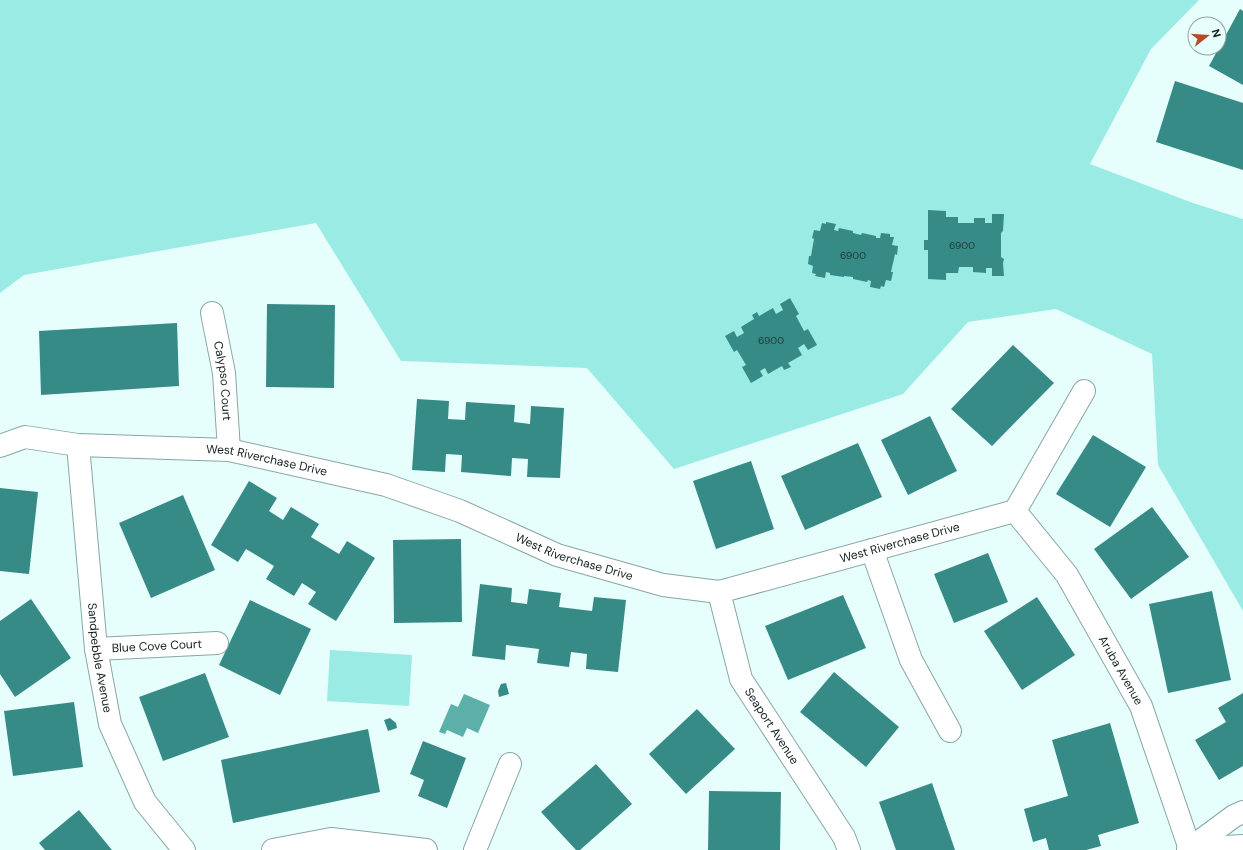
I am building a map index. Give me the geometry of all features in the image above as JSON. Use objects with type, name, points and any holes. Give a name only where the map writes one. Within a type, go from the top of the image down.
[{"type":"street","name":"Calypso Court","points":[[212,313],[224,373],[230,450]]},
{"type":"street","points":[[1014,511],[1084,391]]},
{"type":"street","name":"West Riverchase Drive","points":[[0,446],[25,437],[78,445],[230,450],[386,485],[460,511],[558,555],[663,585],[719,592],[1014,511]]},
{"type":"street","name":"Sandpebble Avenue","points":[[78,445],[96,649],[110,724],[144,802],[184,850]]},
{"type":"street","name":"Aruba Avenue","points":[[1014,511],[1067,575],[1141,706],[1189,849]]},
{"type":"street","points":[[872,550],[911,660],[950,731]]},
{"type":"street","name":"Seaport Avenue","points":[[719,592],[741,679],[844,836],[849,850]]},
{"type":"street","name":"Blue Cove Court","points":[[96,649],[217,642]]},
{"type":"street","points":[[474,850],[510,764]]},
{"type":"street","points":[[1189,849],[1234,816],[1243,812]]},
{"type":"street","points":[[273,850],[331,844],[426,850]]},
{"type":"street","points":[[1189,849],[1243,846]]},
{"type":"shaded area","points":[[0,0],[1199,0],[1151,49],[1090,164],[1193,203],[1243,219],[1243,611],[1158,465],[1152,354],[1056,309],[968,322],[903,394],[674,469],[587,368],[401,361],[316,223],[24,275],[0,293]]},
{"type":"shaded area","points":[[330,650],[412,655],[409,706],[327,701]]},
{"type":"shaded area","points":[[464,694],[490,705],[478,733],[467,728],[463,737],[447,730],[445,734],[439,732],[451,704],[458,707]]},
{"type":"building","points":[[1240,9],[1243,11],[1243,85],[1209,66],[1214,56],[1227,56],[1227,33]]},
{"type":"building","points":[[1175,81],[1243,103],[1243,170],[1156,142]]},
{"type":"building","points":[[928,210],[946,211],[946,217],[958,217],[958,223],[974,223],[974,218],[985,218],[985,223],[992,223],[992,214],[1004,214],[1003,231],[1001,233],[1001,257],[1004,259],[1004,276],[992,276],[992,268],[986,268],[986,273],[973,272],[973,267],[959,267],[958,273],[946,273],[946,280],[928,279],[928,250],[924,250],[924,240],[928,240]]},
{"type":"building","points":[[826,222],[836,224],[834,230],[838,231],[839,228],[853,231],[853,233],[861,235],[862,233],[876,236],[876,238],[880,238],[881,233],[890,234],[890,237],[894,237],[892,245],[898,246],[897,255],[895,254],[891,272],[893,272],[891,281],[886,280],[884,287],[881,286],[880,289],[870,287],[871,281],[868,280],[867,282],[853,279],[853,277],[830,275],[830,273],[826,272],[825,278],[815,276],[816,274],[812,273],[813,266],[808,264],[814,239],[812,238],[814,230],[820,231],[822,223],[826,224]]},
{"type":"building","points":[[790,298],[799,314],[796,316],[804,331],[808,329],[817,345],[808,350],[804,344],[798,348],[802,355],[788,363],[791,367],[784,370],[782,366],[768,374],[765,368],[760,371],[763,376],[751,383],[742,367],[746,365],[737,350],[734,352],[725,336],[734,331],[737,337],[744,333],[741,327],[754,319],[752,315],[757,312],[759,316],[773,308],[776,314],[783,310],[780,304]]},
{"type":"building","points":[[267,304],[335,305],[334,388],[266,387]]},
{"type":"building","points":[[177,323],[179,386],[41,395],[39,331]]},
{"type":"building","points":[[1013,345],[1054,383],[992,446],[951,409]]},
{"type":"building","points":[[417,399],[449,401],[448,419],[465,420],[466,402],[515,405],[514,422],[530,424],[531,406],[564,408],[560,478],[527,477],[528,459],[512,458],[511,476],[461,472],[462,455],[446,454],[445,472],[412,470]]},
{"type":"building","points":[[930,416],[957,471],[908,495],[881,440]]},
{"type":"building","points":[[1093,435],[1146,467],[1110,527],[1056,494]]},
{"type":"building","points":[[858,443],[882,497],[805,530],[781,476]]},
{"type":"building","points":[[751,461],[774,529],[716,549],[693,481]]},
{"type":"building","points":[[249,481],[277,498],[269,511],[283,520],[291,507],[319,524],[311,537],[339,554],[347,541],[375,558],[336,621],[308,604],[316,592],[302,583],[294,596],[266,579],[274,566],[246,549],[238,562],[211,545]]},
{"type":"building","points":[[0,488],[38,492],[29,574],[0,571]]},
{"type":"building","points":[[183,495],[215,570],[151,598],[119,523]]},
{"type":"building","points":[[1152,507],[1189,557],[1131,599],[1094,549]]},
{"type":"building","points":[[461,539],[462,622],[394,623],[393,540]]},
{"type":"building","points":[[988,553],[1008,602],[954,623],[934,574]]},
{"type":"building","points":[[480,584],[512,588],[511,602],[527,604],[529,589],[561,593],[559,607],[592,611],[594,597],[626,600],[618,672],[586,669],[587,654],[571,652],[569,667],[537,663],[539,649],[506,645],[505,660],[472,656]]},
{"type":"building","points":[[1212,591],[1231,680],[1168,693],[1149,604]]},
{"type":"building","points":[[843,595],[866,648],[788,680],[765,626]]},
{"type":"building","points":[[1037,597],[1075,655],[1022,690],[984,631]]},
{"type":"building","points":[[31,599],[71,658],[15,697],[0,674],[0,621]]},
{"type":"building","points":[[250,600],[311,629],[280,695],[219,665]]},
{"type":"building","points":[[834,672],[899,727],[866,767],[800,712]]},
{"type":"building","points":[[205,673],[229,737],[163,761],[139,697]]},
{"type":"building","points":[[506,683],[509,694],[499,697],[498,691],[501,684]]},
{"type":"building","points":[[1243,693],[1243,766],[1219,780],[1195,740],[1226,722],[1218,708]]},
{"type":"building","points":[[74,702],[83,767],[13,776],[4,711]]},
{"type":"building","points":[[697,709],[735,749],[686,794],[649,754]]},
{"type":"building","points":[[390,718],[396,723],[397,728],[388,731],[384,720]]},
{"type":"building","points":[[1110,723],[1139,823],[1098,835],[1101,846],[1086,850],[1049,850],[1046,838],[1033,842],[1024,809],[1068,796],[1052,740]]},
{"type":"building","points":[[368,729],[380,792],[233,823],[221,760]]},
{"type":"building","points":[[423,741],[466,758],[447,808],[418,796],[424,780],[410,774]]},
{"type":"building","points":[[596,764],[632,804],[580,850],[576,850],[541,812]]},
{"type":"building","points":[[932,783],[955,850],[896,850],[879,802]]},
{"type":"building","points":[[709,791],[781,792],[780,850],[708,850]]},
{"type":"building","points":[[79,810],[112,850],[45,850],[39,843]]}]
